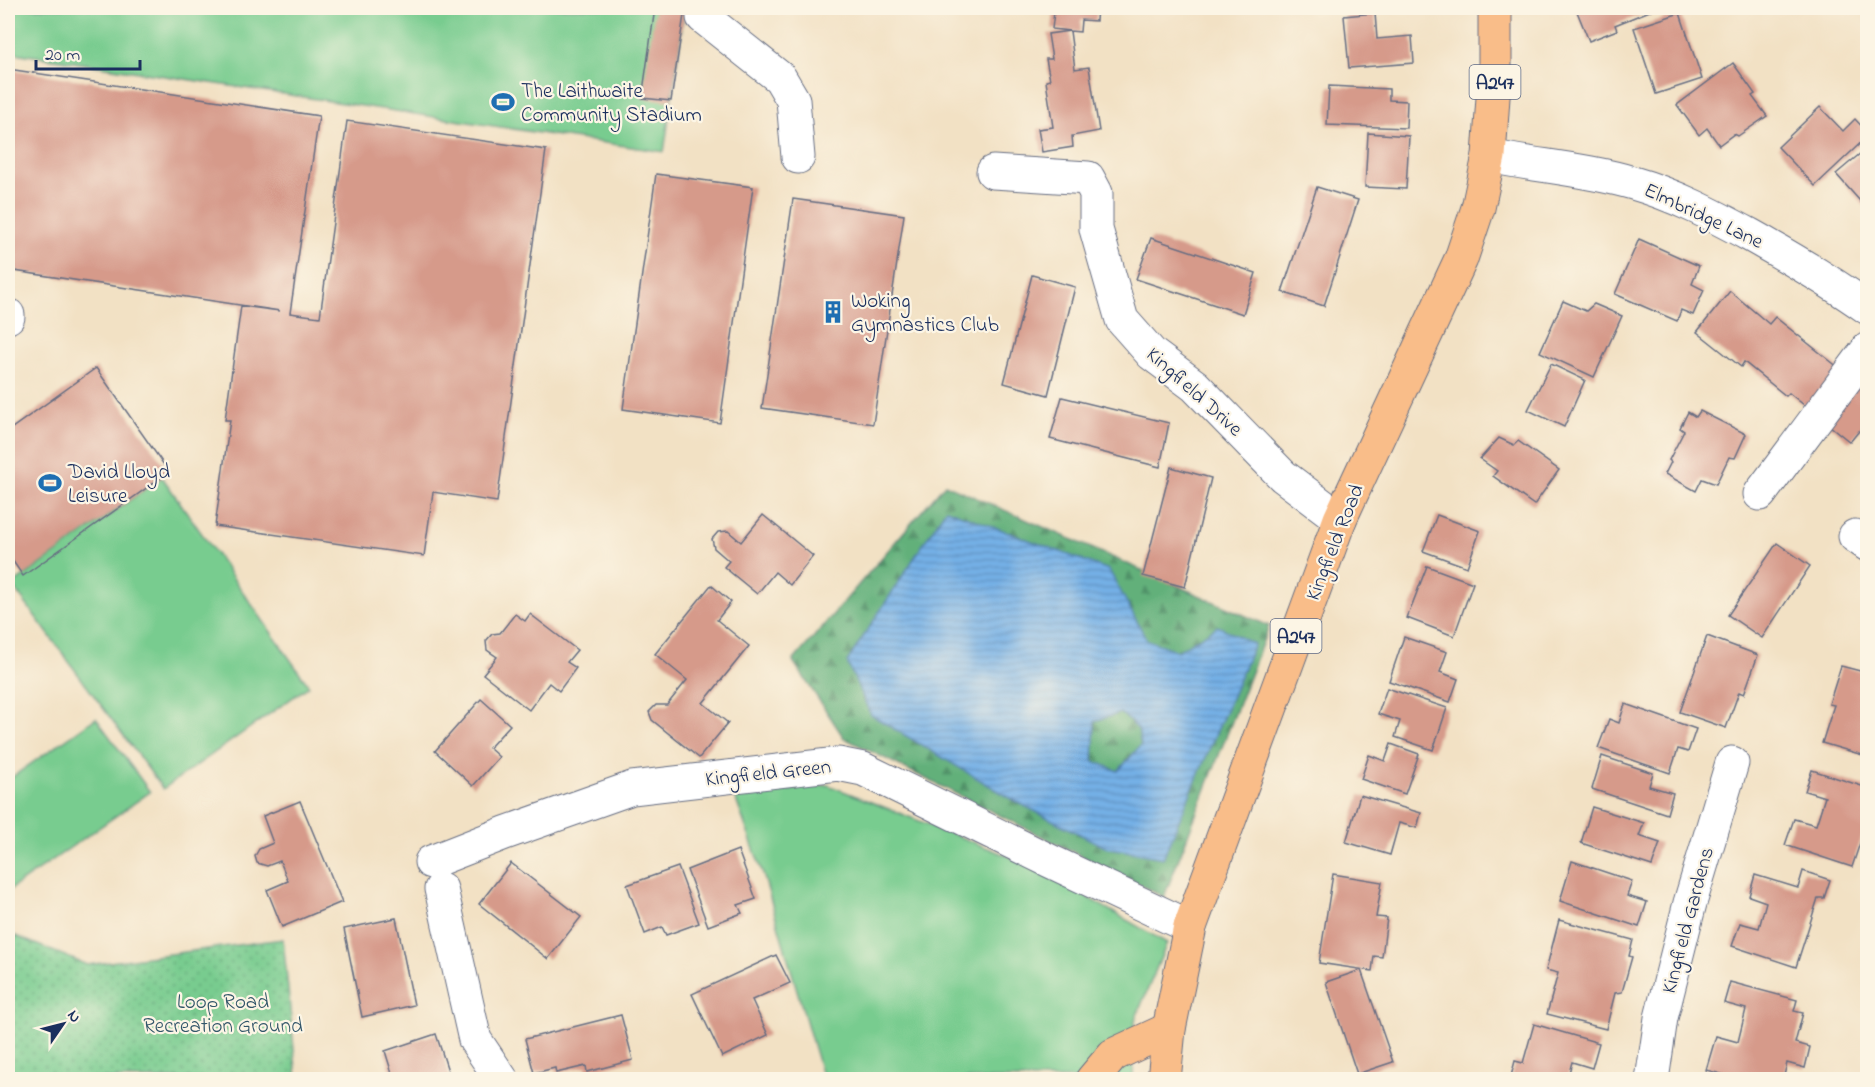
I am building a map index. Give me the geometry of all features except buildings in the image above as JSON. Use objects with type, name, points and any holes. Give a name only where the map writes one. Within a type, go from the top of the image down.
[{"type":"main road","name":"Kingfield Road","points":[[1164,1080],[1169,1029],[1190,927],[1340,519],[1461,259],[1478,208],[1489,156],[1495,68],[1495,8]]},
{"type":"main road","points":[[1092,1080],[1113,1055],[1169,1029]]},
{"type":"street","points":[[704,8],[703,17],[780,78],[793,100],[798,157]]},
{"type":"street","name":"Elmbridge Lane","points":[[1489,156],[1632,182],[1664,193],[1720,219],[1792,258],[1835,284],[1868,308]]},
{"type":"street","name":"Kingfield Drive","points":[[993,172],[1088,178],[1096,193],[1096,229],[1122,320],[1152,354],[1195,386],[1283,476],[1340,519]]},
{"type":"street","points":[[1760,494],[1868,349]]},
{"type":"street","name":"Kingfield Gardens","points":[[1652,1080],[1661,1018],[1672,972],[1732,763]]},
{"type":"street","name":"Kingfield Green","points":[[502,1080],[475,1040],[436,876],[632,788],[838,765],[863,769],[1190,927]]},
{"type":"green space","name":"The Laithwaite Community Stadium","points":[[8,8],[685,8],[664,152],[8,52]]},
{"type":"green space","points":[[162,477],[309,686],[163,789],[12,585]]},
{"type":"green space","points":[[945,484],[1269,626],[1164,897],[844,738],[793,661]]},
{"type":"green space","points":[[96,718],[150,792],[8,891],[8,780]]},
{"type":"green space","points":[[828,785],[1031,865],[1167,943],[1135,1020],[1133,1079],[823,1079],[764,877],[735,797]]},
{"type":"green space","name":"Loop Road Recreation Ground","points":[[8,933],[87,965],[283,939],[297,1079],[8,1079]]},
{"type":"water","points":[[946,509],[1109,570],[1147,640],[1178,651],[1218,626],[1254,644],[1163,858],[1105,847],[1017,802],[871,715],[847,662]],"holes":[[[1121,713],[1138,729],[1141,745],[1118,771],[1093,761],[1095,721]]]},
{"type":"place","name":"The Laithwaite Community Stadium","points":[[503,102]]},
{"type":"place","name":"Woking Gymnastics Club","points":[[833,312]]},
{"type":"place","name":"David Lloyd Leisure","points":[[50,483]]}]
